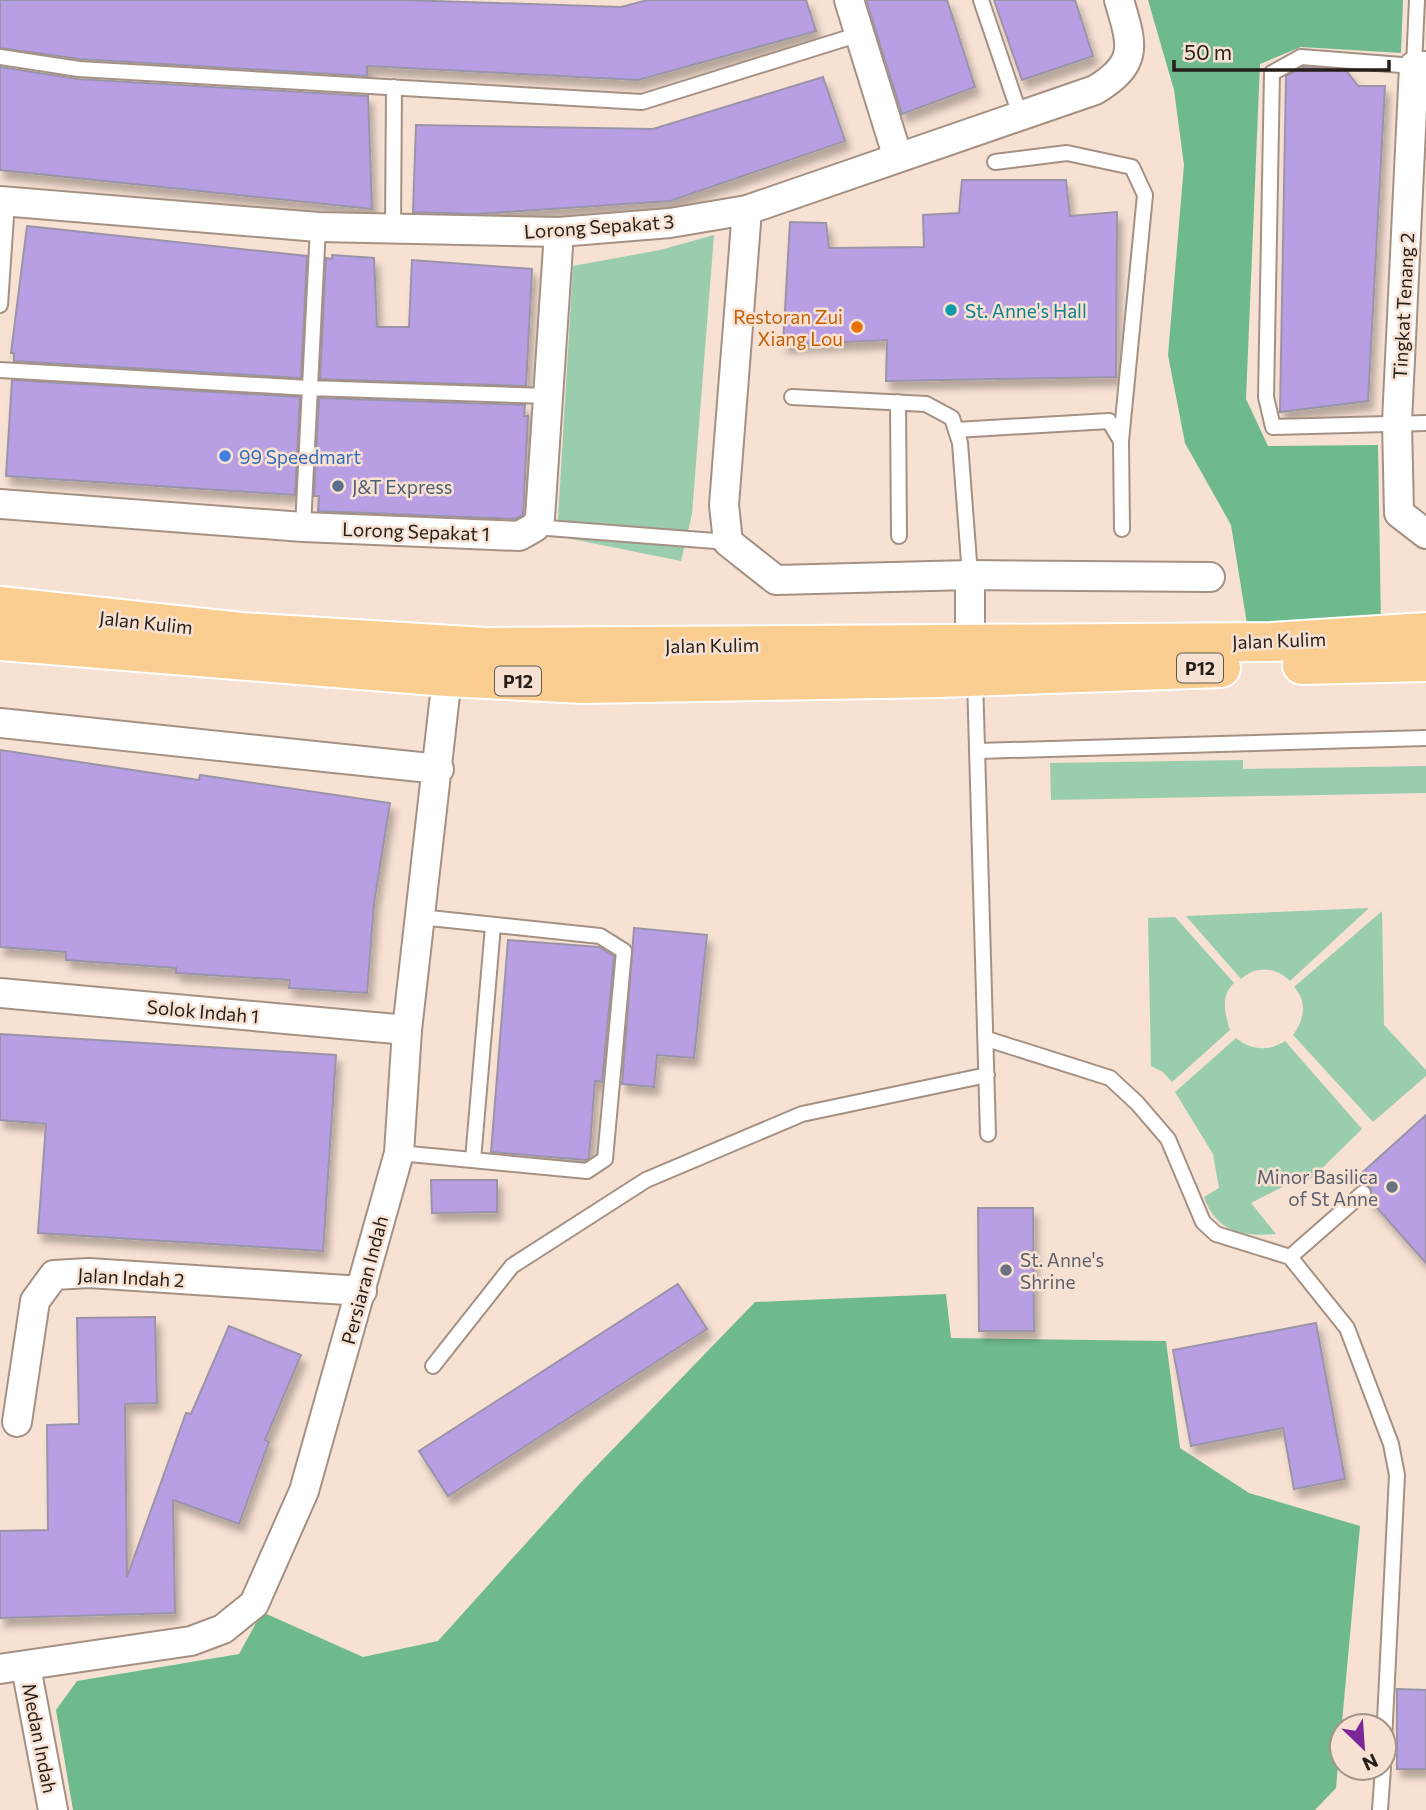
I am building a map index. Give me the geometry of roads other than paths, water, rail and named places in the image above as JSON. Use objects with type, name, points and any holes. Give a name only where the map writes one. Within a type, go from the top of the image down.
[{"type":"main road","name":"Jalan Kulim","points":[[0,606],[241,632],[485,648],[972,660],[1426,662]]},
{"type":"main road","name":"Jalan Kulim","points":[[0,641],[447,677],[583,684],[1426,632]]},
{"type":"main road","points":[[0,661],[63,647]]},
{"type":"street","points":[[849,0],[898,158]]},
{"type":"street","name":"Lorong Sepakat 3","points":[[4,201],[318,227],[559,232],[670,223],[747,210],[1021,118],[1095,90],[1115,78],[1125,63],[1131,43],[1119,0]]},
{"type":"street","name":"Tingkat Tenang 2","points":[[1420,66],[1415,312],[1396,422],[1399,513],[1426,534]]},
{"type":"street","points":[[747,210],[724,505],[728,542],[776,580],[970,575],[1210,577]]},
{"type":"street","points":[[535,527],[540,518],[559,232]]},
{"type":"street","name":"Lorong Sepakat 1","points":[[0,504],[303,527],[519,536],[535,527]]},
{"type":"street","points":[[970,575],[972,660]]},
{"type":"street","name":"Persiaran Indah","points":[[13,1668],[191,1641],[223,1629],[254,1604],[304,1491],[399,1153],[407,1030],[439,768],[447,677]]},
{"type":"street","points":[[0,723],[439,768]]},
{"type":"street","name":"Solok Indah 1","points":[[0,993],[407,1030]]},
{"type":"street","name":"Jalan Indah 2","points":[[17,1422],[34,1301],[54,1275],[89,1273],[362,1291]]},
{"type":"street","name":"Medan Indah","points":[[13,1668],[53,1810]]},
{"type":"lane","points":[[981,0],[1021,118]]},
{"type":"lane","points":[[1417,0],[1420,66],[1301,57],[1272,73],[1266,397],[1273,426],[1426,423]]},
{"type":"lane","points":[[0,57],[79,69],[642,103],[860,34]]},
{"type":"lane","points":[[393,229],[394,87]]},
{"type":"lane","points":[[995,162],[1067,153],[1119,164],[1132,167],[1145,195],[1121,441],[1122,528]]},
{"type":"lane","points":[[0,305],[4,201]]},
{"type":"lane","points":[[303,527],[318,227]]},
{"type":"lane","points":[[0,370],[309,388],[549,397]]},
{"type":"lane","points":[[792,397],[926,404],[952,418],[956,430],[970,575]]},
{"type":"lane","points":[[898,402],[899,536]]},
{"type":"lane","points":[[956,430],[1109,421],[1121,441]]},
{"type":"lane","points":[[535,527],[728,542]]},
{"type":"lane","points":[[972,660],[978,751],[988,1134]]},
{"type":"lane","points":[[978,751],[1426,738]]},
{"type":"lane","points":[[399,1153],[587,1171],[604,1159],[624,951],[600,936],[420,917]]},
{"type":"lane","points":[[474,1160],[493,926]]},
{"type":"lane","points":[[987,1040],[1110,1078],[1137,1103],[1168,1139],[1203,1222],[1216,1234],[1290,1257],[1347,1328],[1391,1444],[1397,1475],[1385,1712]]},
{"type":"lane","points":[[433,1366],[512,1266],[646,1180],[803,1114],[987,1074]]},
{"type":"lane","points":[[1290,1257],[1363,1193]]},
{"type":"lane","points":[[1380,1810],[1382,1782]]},
{"type":"place","name":"St. Anne's Hall","points":[[951,310]]},
{"type":"place","name":"Restoran Zui Xiang Lou","points":[[857,327]]},
{"type":"place","name":"99 Speedmart","points":[[225,456]]},
{"type":"place","name":"J&T Express","points":[[338,486]]},
{"type":"place","name":"Minor Basilica of St Anne","points":[[1392,1187]]},
{"type":"place","name":"St. Anne's Shrine","points":[[1006,1270]]}]
